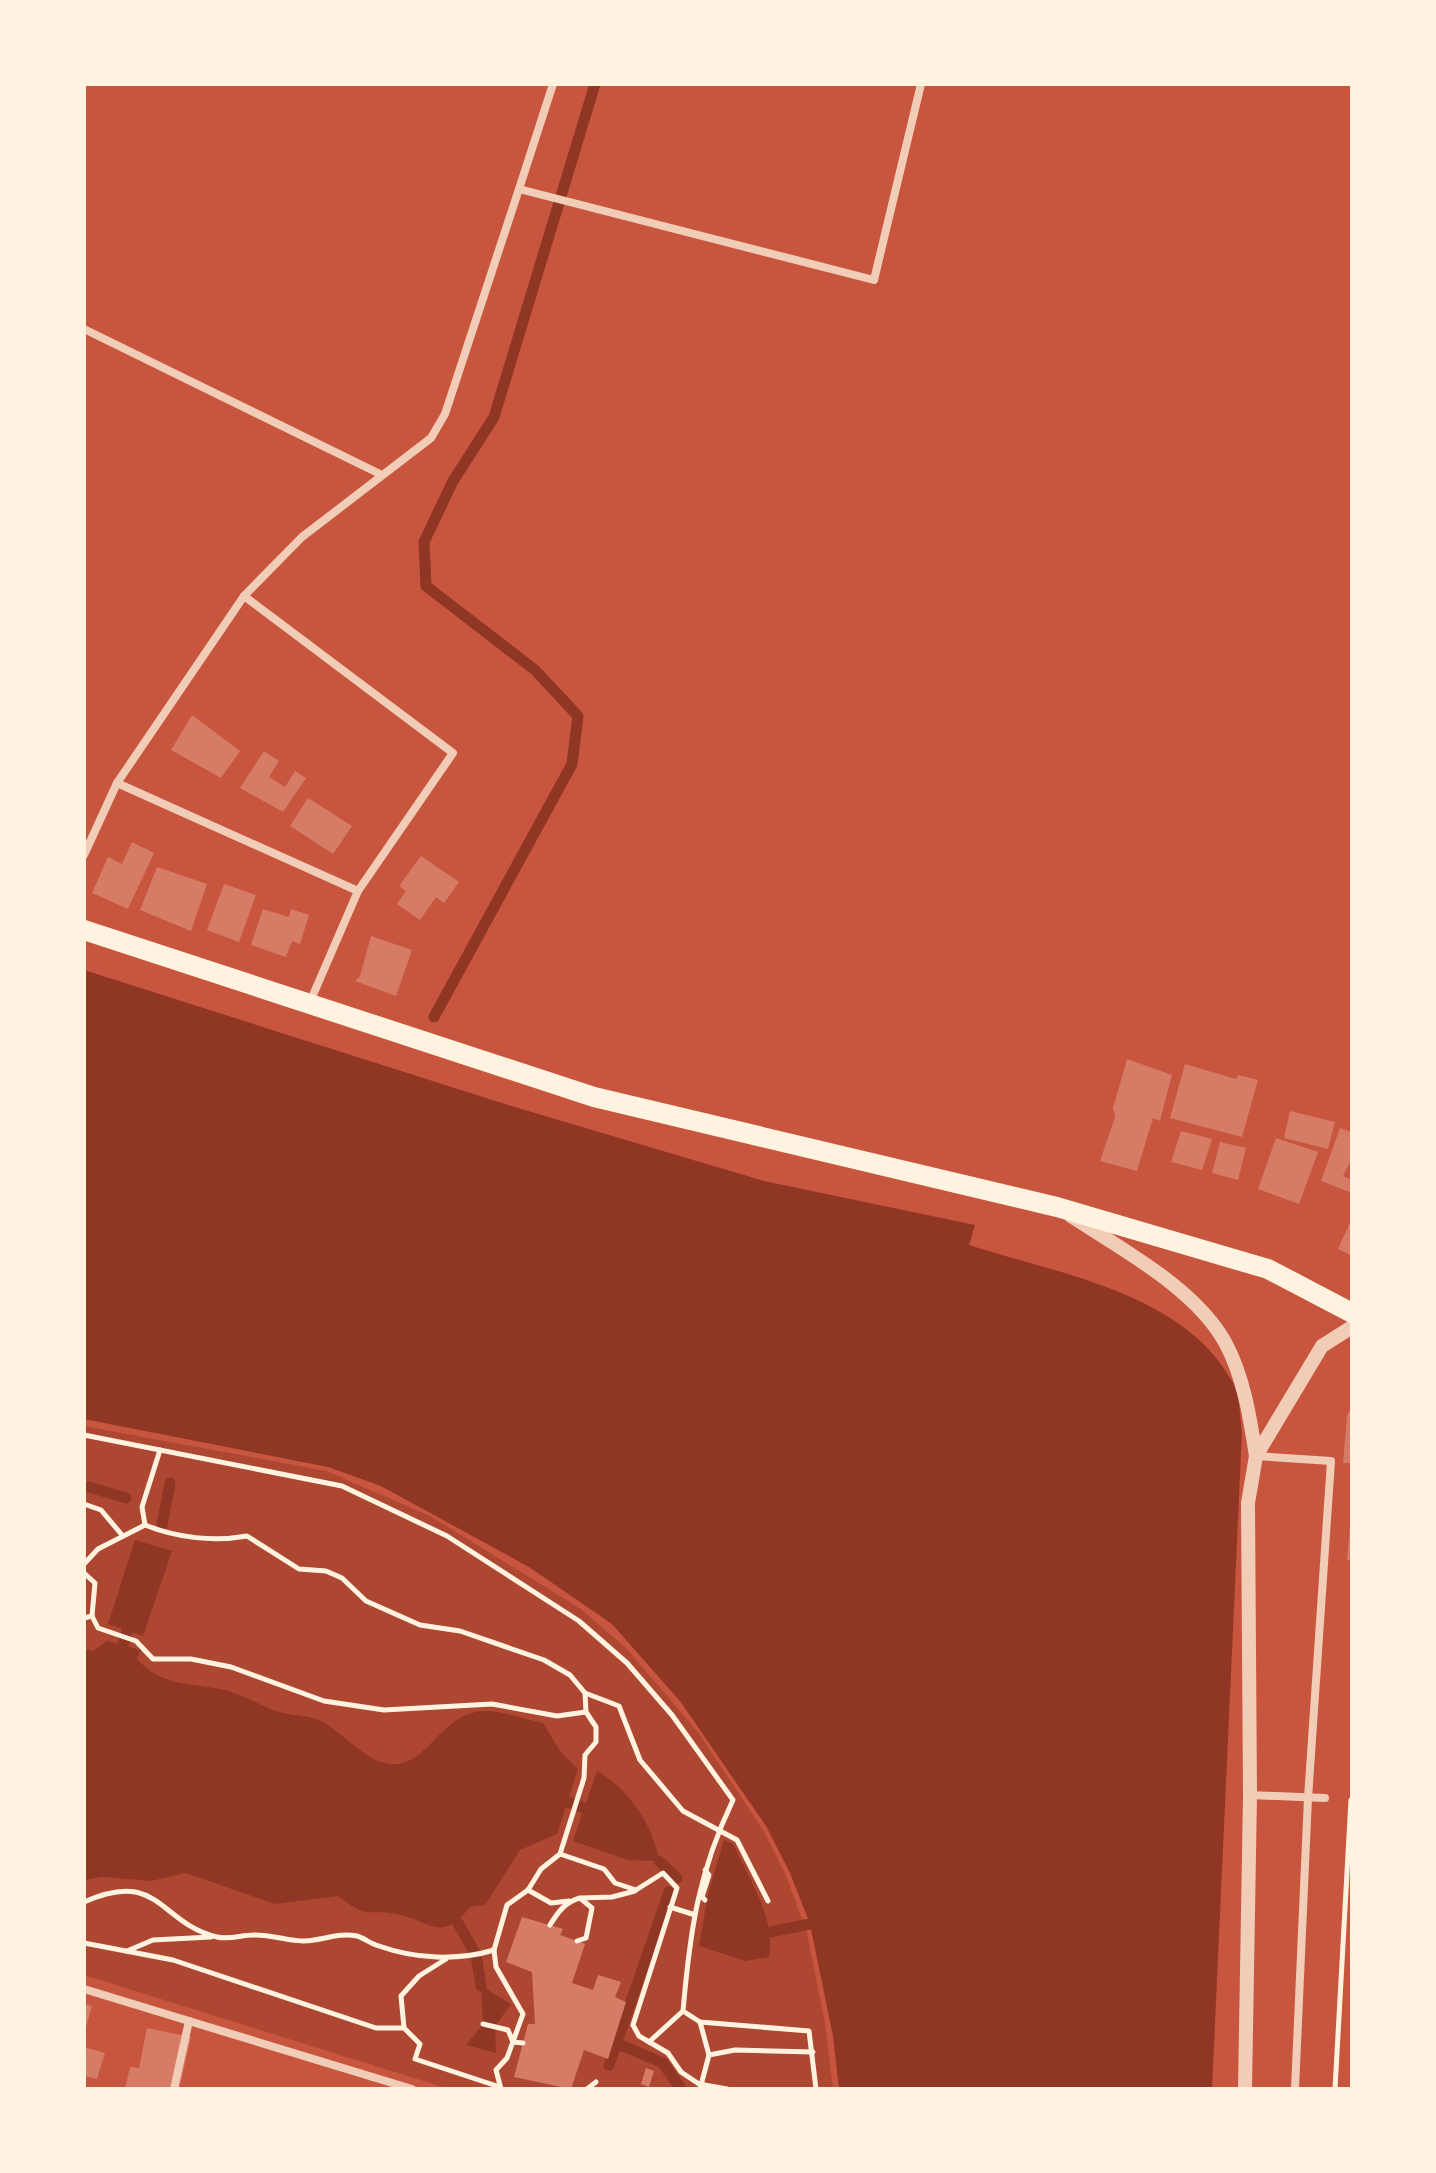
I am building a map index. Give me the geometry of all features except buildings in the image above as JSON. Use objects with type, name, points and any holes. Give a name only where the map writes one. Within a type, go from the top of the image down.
[{"type":"main road","points":[[84,930],[594,1097],[1057,1207],[1268,1269],[1352,1313]]},
{"type":"street","points":[[84,855],[117,783],[244,596],[302,537],[380,474],[431,438],[445,414],[553,84]]},
{"type":"street","points":[[519,189],[874,280],[921,84]]},
{"type":"street","points":[[84,329],[380,474]]},
{"type":"street","points":[[244,596],[453,753],[358,891],[310,1002]]},
{"type":"street","points":[[117,783],[358,891]]},
{"type":"street","points":[[1057,1207],[1179,1287],[1225,1342],[1247,1403],[1256,1456],[1248,1503],[1250,1795],[1245,2089]]},
{"type":"street","points":[[1256,1456],[1322,1346],[1352,1327]]},
{"type":"street","points":[[1256,1456],[1331,1461],[1308,1798],[1295,2089]]},
{"type":"street","points":[[1250,1795],[1325,1798]]},
{"type":"street","points":[[84,1989],[412,2089]]},
{"type":"street","points":[[174,2089],[189,2021]]},
{"type":"path","points":[[84,1435],[342,1486],[447,1536],[579,1621],[627,1663],[672,1715],[733,1800],[704,1869],[692,1914],[683,2011],[649,2042]]},
{"type":"path","points":[[145,1525],[142,1507],[160,1450]]},
{"type":"path","points":[[84,1504],[101,1510],[122,1535]]},
{"type":"path","points":[[84,1564],[86,1557],[145,1525],[170,1535],[222,1541],[247,1536],[265,1544],[299,1569],[326,1571],[342,1578],[366,1601],[420,1625],[460,1631],[544,1660],[570,1675],[585,1693],[619,1706],[640,1760],[683,1811],[737,1840],[747,1854],[768,1901]]},
{"type":"path","points":[[84,1573],[95,1583],[92,1616],[98,1628],[136,1641],[153,1659],[191,1659],[231,1667],[324,1701],[384,1710],[492,1704],[557,1716],[586,1712]]},
{"type":"path","points":[[84,1618],[92,1616]]},
{"type":"path","points":[[501,2088],[496,2070],[507,2058],[523,2014],[496,1967],[494,1950],[507,1905],[528,1890],[541,1869],[560,1854],[584,1778],[585,1755],[596,1742],[596,1727],[586,1712],[585,1693]]},
{"type":"path","points":[[1335,2089],[1351,1800]]},
{"type":"path","points":[[560,1854],[604,1869],[615,1883],[636,1890]]},
{"type":"path","points":[[704,1869],[709,1875],[702,1897],[705,1900]]},
{"type":"path","points":[[528,1890],[551,1903],[612,1897],[636,1890],[663,1873],[677,1888],[633,2025],[639,2036],[668,2053],[681,2072],[699,2086],[727,2089]]},
{"type":"path","points":[[84,1902],[106,1892],[125,1889],[156,1899],[197,1929],[216,1937]]},
{"type":"path","points":[[577,1941],[586,1938],[591,1926],[592,1908],[580,1898]]},
{"type":"path","points":[[550,1925],[570,1900]]},
{"type":"path","points":[[670,1907],[692,1914]]},
{"type":"path","points":[[126,1951],[153,1940],[234,1939],[254,1935],[296,1941],[329,1935],[358,1936],[379,1947],[446,1958],[494,1950]]},
{"type":"path","points":[[84,1943],[186,1964],[376,2028],[404,2028]]},
{"type":"path","points":[[446,1958],[419,1976],[401,1996],[404,2028],[420,2044],[415,2059],[501,2088]]},
{"type":"path","points":[[683,2011],[700,2022],[809,2031],[816,2089]]},
{"type":"path","points":[[699,2086],[709,2055],[700,2022]]},
{"type":"path","points":[[483,2024],[508,2030],[513,2042]]},
{"type":"path","points":[[513,2042],[523,2043]]},
{"type":"path","points":[[709,2055],[735,2050],[813,2052]]},
{"type":"path","points":[[587,2089],[596,2082]]},
{"type":"shaded area","points":[[84,970],[508,1105],[764,1181],[975,1225],[969,1245],[1117,1291],[1152,1307],[1212,1352],[1235,1388],[1242,1432],[1212,2089],[839,2089],[833,2036],[810,1924],[790,1873],[766,1826],[680,1701],[612,1624],[529,1567],[381,1486],[328,1467],[84,1419]]},
{"type":"shaded area","points":[[84,1426],[326,1471],[430,1516],[581,1609],[626,1648],[698,1732],[765,1833],[787,1878],[807,1933],[825,2023],[833,2089],[449,2089],[84,1975]]},
{"type":"shaded area","points":[[135,1540],[172,1551],[143,1636],[108,1624]]},
{"type":"shaded area","points":[[107,1641],[141,1650],[137,1659],[166,1679],[228,1691],[286,1714],[323,1722],[364,1753],[385,1763],[409,1761],[449,1726],[473,1713],[496,1712],[543,1723],[560,1751],[578,1769],[557,1834],[520,1850],[485,1905],[470,1907],[451,1925],[443,1927],[397,1914],[362,1911],[338,1896],[275,1904],[186,1873],[151,1881],[102,1877],[84,1880],[84,1649],[93,1651]]},
{"type":"shaded area","points":[[597,1771],[619,1788],[638,1809],[651,1834],[659,1861],[628,1860],[573,1841]]},
{"type":"shaded area","points":[[724,1840],[733,1844],[760,1899],[769,1928],[769,1957],[745,1961],[699,1946],[708,1894]]},
{"type":"shaded area","points":[[481,1986],[511,2004],[495,2026],[496,2053],[466,2045],[483,2024]]},
{"type":"waterway","points":[[434,1017],[572,764],[578,716],[535,670],[426,586],[424,542],[453,481],[494,417],[595,84]]},
{"type":"waterway","points":[[162,1525],[170,1483]]},
{"type":"waterway","points":[[89,1487],[126,1498]]},
{"type":"waterway","points":[[123,1644],[127,1632]]},
{"type":"waterway","points":[[568,1802],[584,1808]]},
{"type":"waterway","points":[[659,1861],[677,1878]]},
{"type":"waterway","points":[[609,2065],[669,1892]]},
{"type":"waterway","points":[[458,1923],[476,1955],[481,1986]]},
{"type":"waterway","points":[[770,1932],[810,1924]]},
{"type":"waterway","points":[[616,2043],[663,2063],[681,2089]]}]
